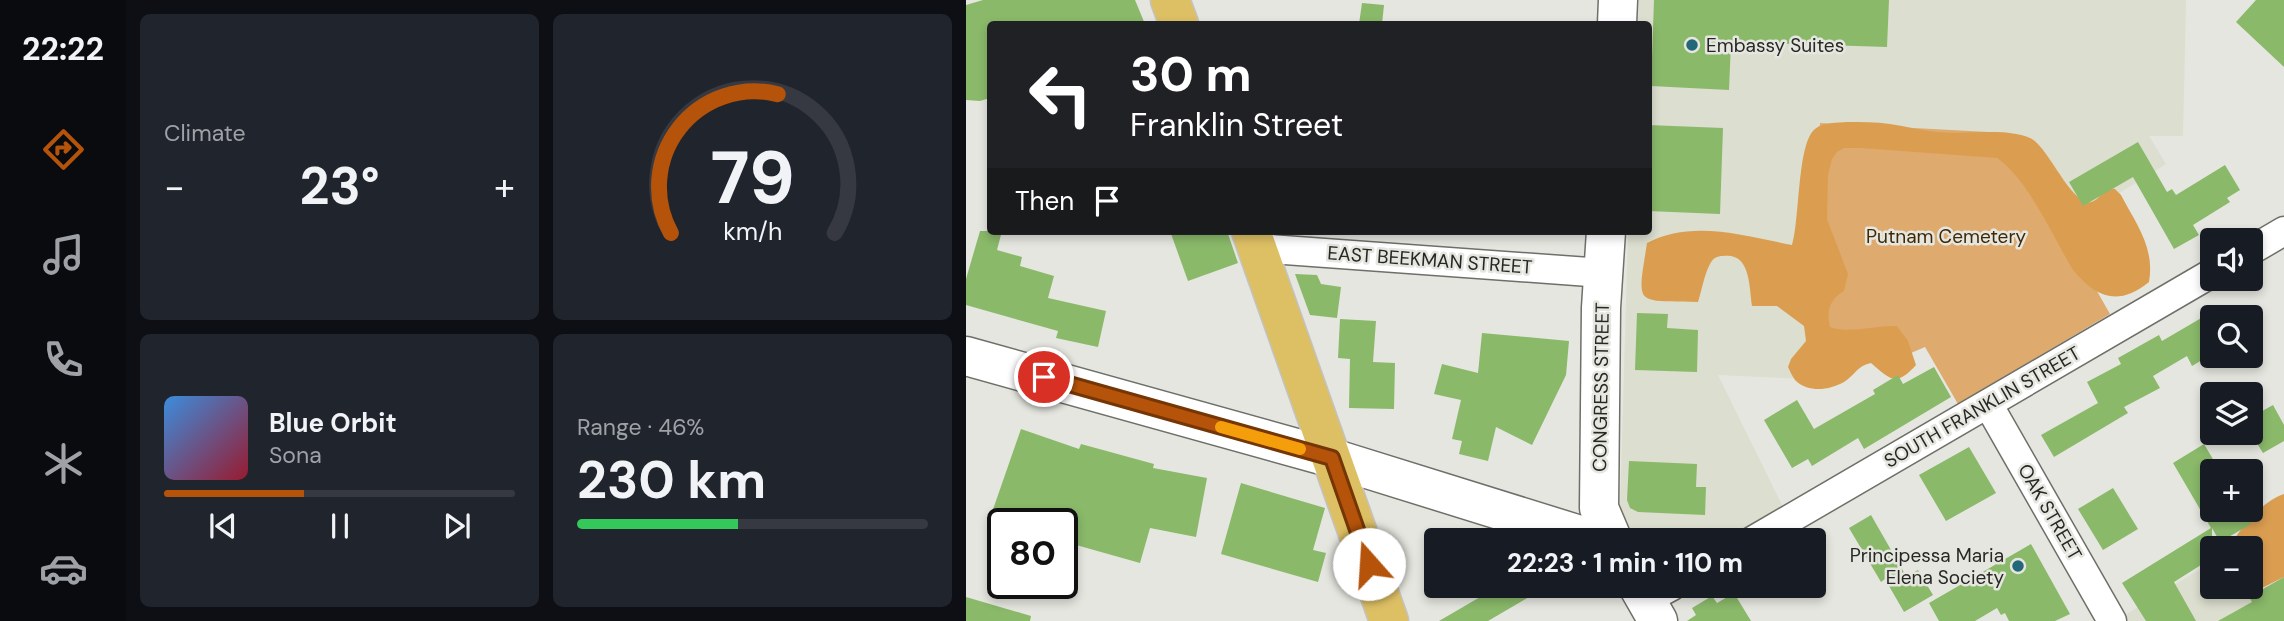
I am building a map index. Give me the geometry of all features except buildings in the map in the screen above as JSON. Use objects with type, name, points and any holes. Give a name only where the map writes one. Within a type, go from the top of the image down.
[{"type":"highway","points":[[1170,0],[1178,21]]},
{"type":"highway","points":[[1254,240],[1389,621]]},
{"type":"street","points":[[1618,0],[1618,21]]},
{"type":"street","points":[[2263,243],[2284,231]]},
{"type":"street","name":"CONGRESS STREET","points":[[1606,235],[1599,508],[1607,528]]},
{"type":"street","name":"EAST BEEKMAN STREET","points":[[1254,240],[1603,272]]},
{"type":"street","name":"SOUTH FRANKLIN STREET","points":[[1774,528],[2200,280]]},
{"type":"street","points":[[966,356],[1332,458],[1557,528]]},
{"type":"street","name":"OAK STREET","points":[[1988,404],[2112,621]]},
{"type":"shaded area","points":[[1639,0],[2186,0],[2183,136],[2149,136],[2166,164],[2062,229],[1807,379],[1718,375],[1783,507],[1747,528],[1630,528],[1625,525],[1620,511],[1628,235],[1652,235],[1652,21],[1638,21]]},
{"type":"shaded area","points":[[1847,122],[1885,123],[1949,133],[2009,133],[2030,138],[2045,152],[2068,186],[2083,201],[2093,201],[2107,188],[2115,189],[2121,195],[2147,247],[2149,282],[2128,294],[2109,296],[2082,280],[2073,270],[2029,194],[2008,167],[1997,158],[1844,148],[1832,159],[1828,175],[1827,219],[1848,274],[1844,291],[1830,306],[1830,327],[1845,330],[1897,326],[1908,341],[1916,365],[1909,372],[1894,379],[1871,363],[1832,387],[1813,389],[1801,385],[1788,367],[1806,341],[1804,326],[1777,306],[1752,306],[1747,272],[1739,259],[1732,256],[1719,256],[1712,260],[1698,302],[1651,300],[1645,296],[1642,279],[1647,243],[1664,236],[1682,232],[1719,232],[1792,245],[1802,165],[1809,137],[1822,125]]},
{"type":"shaded area","points":[[2284,494],[2284,577],[2263,588],[2263,536],[2236,536],[2247,522],[2263,522],[2263,506]]},
{"type":"shaded area","points":[[2200,569],[2200,599],[2250,599],[2262,621],[2129,621],[2125,615]]},
{"type":"green space","name":"Putnam Cemetery","points":[[1820,123],[2007,133],[2110,314],[1958,404],[1925,347],[1911,353],[1808,373]]},
{"type":"slow traffic","points":[[1221,427],[1300,449]]},
{"type":"place","name":"Embassy Suites","points":[[1692,45]]},
{"type":"place","name":"Principessa Maria Elena Society","points":[[2018,566]]},
{"type":"route","points":[[1044,377],[1332,458],[1369,564]]}]
